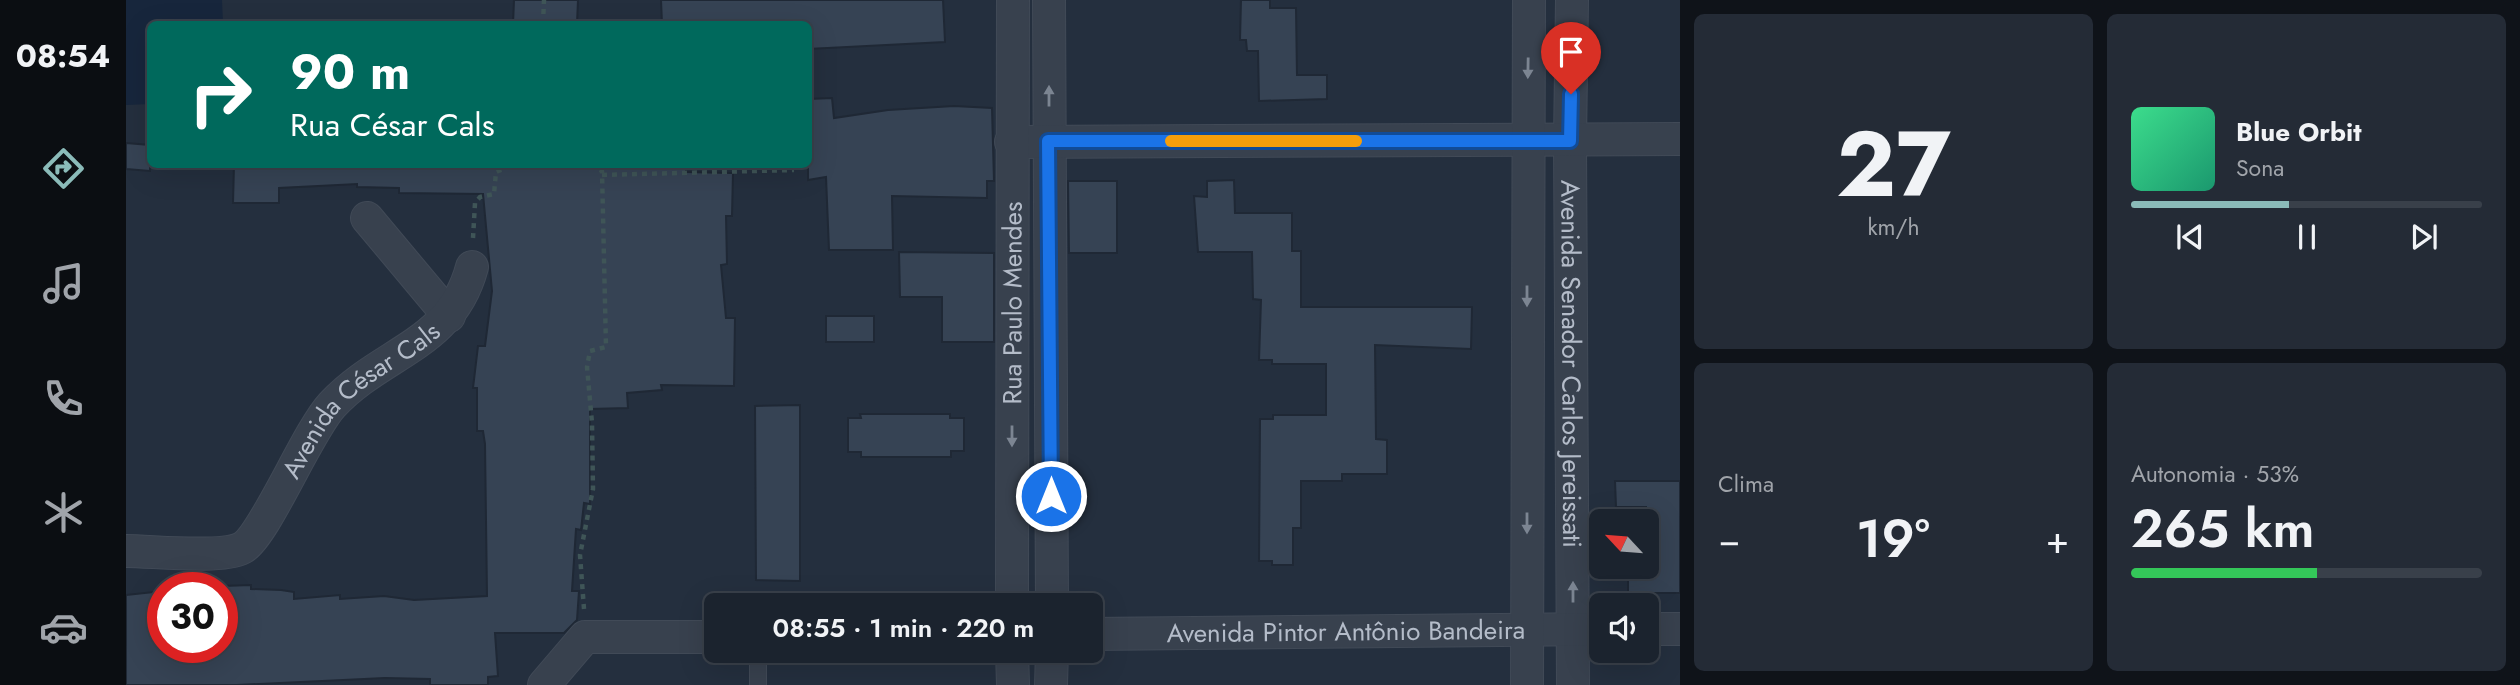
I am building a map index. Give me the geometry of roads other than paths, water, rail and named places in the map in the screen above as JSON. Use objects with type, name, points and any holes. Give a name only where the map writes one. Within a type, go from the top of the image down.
[{"type":"street","name":"Rua Paulo Mendes","points":[[1012,593],[1013,0]]},
{"type":"street","name":"Rua Paulo Mendes","points":[[1049,0],[1052,593]]},
{"type":"street","name":"Avenida Senador Carlos Jereissati","points":[[1527,685],[1527,141],[1530,0]]},
{"type":"street","name":"Avenida Senador Carlos Jereissati","points":[[1572,0],[1570,141],[1587,629],[1573,685]]},
{"type":"street","points":[[1011,142],[1680,139]]},
{"type":"street","points":[[367,218],[449,316]]},
{"type":"street","name":"Avenida César Cals","points":[[126,551],[223,553],[242,548],[253,539],[290,471],[332,405],[369,374],[423,340],[449,316],[466,290],[472,267]]},
{"type":"street","name":"Avenida Pintor Antônio Bandeira","points":[[1103,634],[1587,629]]},
{"type":"street","points":[[1659,629],[1680,629]]},
{"type":"street","points":[[544,685],[584,637],[704,637]]},
{"type":"street","points":[[1012,663],[1013,685]]},
{"type":"street","points":[[1051,685],[1052,663]]},
{"type":"lane","points":[[758,663],[758,685]]},
{"type":"water","points":[[126,0],[222,0],[223,21],[147,21],[147,104],[126,105]]}]
